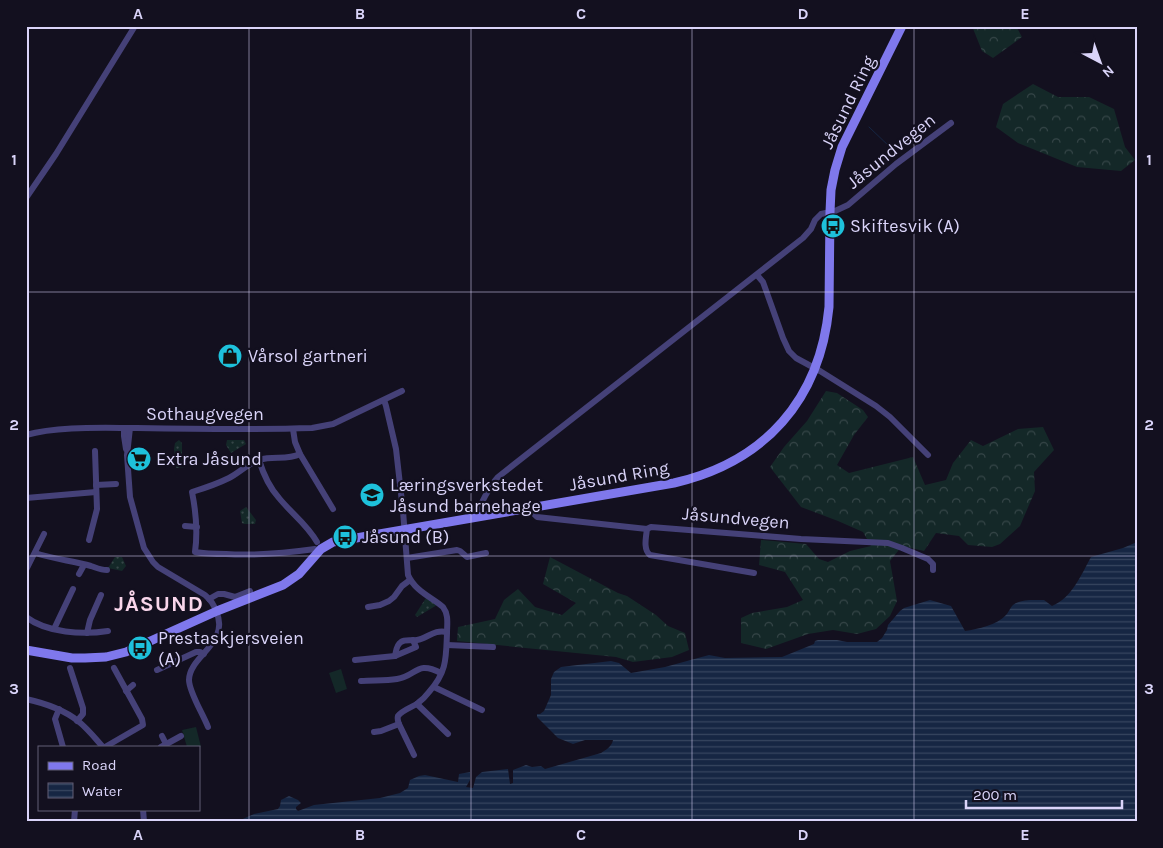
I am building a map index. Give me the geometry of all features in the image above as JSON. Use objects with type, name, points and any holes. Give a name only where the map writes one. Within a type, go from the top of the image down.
[{"type":"main road","name":"Jåsund Ring","points":[[26,650],[78,658],[111,656],[132,650],[217,612],[283,586],[299,574],[318,547],[340,540],[674,483],[721,468],[751,451],[768,438],[781,424],[799,400],[815,369],[824,340],[829,307],[830,212],[834,170],[842,147],[902,26]]},
{"type":"street","points":[[26,198],[56,154],[135,26]]},
{"type":"street","name":"Jåsundvegen","points":[[477,517],[478,511],[498,477],[803,238],[821,214],[848,205],[896,164],[951,123]]},
{"type":"street","points":[[757,275],[763,282],[783,338],[789,350],[796,358],[876,406],[890,417],[928,455]]},
{"type":"street","name":"Sothaugvegen","points":[[26,435],[36,432],[72,429],[312,428],[332,424],[402,391]]},
{"type":"street","points":[[381,401],[386,406],[396,449],[405,529],[407,573],[410,580],[426,596],[443,607],[448,619],[447,657],[442,673],[434,687],[417,704],[399,715],[398,724],[414,756]]},
{"type":"street","points":[[127,428],[130,497],[146,553],[158,567],[209,599],[217,612],[219,621],[218,634],[191,670],[189,680],[191,689],[208,726]]},
{"type":"street","points":[[293,429],[293,436],[300,454],[333,509]]},
{"type":"street","points":[[89,540],[98,510],[95,451]]},
{"type":"street","points":[[260,460],[262,469],[275,494],[311,532],[318,547],[275,554],[241,555],[195,552],[197,527],[192,492],[231,478],[244,467],[260,460],[277,457],[292,458],[300,454]]},
{"type":"street","points":[[26,498],[96,489],[116,484]]},
{"type":"street","name":"Jåsundvegen","points":[[532,507],[537,517],[646,529],[652,527],[801,539],[888,543],[928,559],[933,564],[933,570]]},
{"type":"street","points":[[185,526],[197,527]]},
{"type":"street","points":[[646,529],[646,550],[650,555],[754,573]]},
{"type":"street","points":[[26,570],[44,534]]},
{"type":"street","points":[[407,558],[457,550],[467,557],[486,553]]},
{"type":"street","points":[[35,553],[107,570]]},
{"type":"street","points":[[79,574],[84,565]]},
{"type":"street","points":[[368,607],[389,601],[410,580]]},
{"type":"street","points":[[54,629],[73,589]]},
{"type":"street","points":[[209,599],[218,594],[235,597],[250,591]]},
{"type":"street","points":[[87,633],[90,620],[101,595]]},
{"type":"street","points":[[26,617],[39,625],[54,629],[87,633],[108,631]]},
{"type":"street","points":[[395,656],[398,645],[404,640],[419,640],[438,631],[447,632]]},
{"type":"street","points":[[356,660],[395,656],[416,647],[413,640]]},
{"type":"street","points":[[447,645],[493,647]]},
{"type":"street","points":[[157,670],[196,652],[204,654]]},
{"type":"street","points":[[70,668],[70,682],[83,710],[83,714],[78,721]]},
{"type":"street","points":[[106,746],[143,725],[142,719],[114,668]]},
{"type":"street","points":[[361,680],[400,678],[424,668],[442,673]]},
{"type":"street","points":[[126,691],[133,685]]},
{"type":"street","points":[[434,687],[482,710]]},
{"type":"street","points":[[26,699],[59,710],[78,721],[103,746]]},
{"type":"street","points":[[417,704],[448,734]]},
{"type":"street","points":[[59,710],[55,719],[63,746]]},
{"type":"street","points":[[374,732],[398,724]]},
{"type":"street","points":[[162,736],[164,745],[181,736]]},
{"type":"street","points":[[144,822],[145,810]]},
{"type":"green space","points":[[972,26],[1016,26],[1022,37],[993,58],[982,51]]},
{"type":"green space","points":[[1033,84],[1058,97],[1089,97],[1114,109],[1125,147],[1135,160],[1121,171],[1077,167],[1018,143],[996,127],[1003,104]]},
{"type":"green space","points":[[826,391],[837,393],[863,410],[868,417],[854,435],[837,465],[849,473],[913,457],[925,485],[946,480],[953,463],[971,440],[983,446],[1018,429],[1043,427],[1054,450],[1034,472],[1035,491],[1020,526],[1000,544],[992,547],[968,545],[959,536],[936,533],[924,551],[902,546],[890,561],[897,601],[890,616],[876,629],[857,634],[833,630],[808,634],[766,649],[741,643],[741,618],[752,613],[787,607],[803,600],[785,572],[759,565],[761,540],[806,544],[819,559],[828,562],[850,551],[871,546],[863,532],[801,507],[770,467],[784,447],[807,421]]},
{"type":"green space","points":[[179,440],[182,443],[182,458],[186,460],[184,463],[186,467],[176,468],[174,449],[175,443]]},
{"type":"green space","points":[[227,440],[244,440],[246,444],[231,453],[226,445]]},
{"type":"green space","points":[[246,507],[256,520],[255,524],[242,523],[240,511]]},
{"type":"green space","points":[[115,557],[122,557],[126,566],[122,571],[108,568]]},
{"type":"green space","points":[[550,557],[627,596],[656,615],[668,626],[685,633],[689,650],[672,657],[633,662],[616,657],[457,641],[458,627],[495,619],[504,600],[518,589],[535,607],[562,615],[576,603],[543,584]]},
{"type":"green space","points":[[426,598],[437,605],[417,617],[415,615]]},
{"type":"green space","points":[[341,669],[347,689],[336,693],[329,673]]},
{"type":"green space","points":[[196,727],[201,747],[187,746],[182,730]]},
{"type":"water","points":[[1137,542],[1137,822],[236,822],[254,814],[278,809],[281,800],[289,796],[301,803],[296,807],[298,811],[314,805],[380,798],[400,793],[408,788],[410,780],[425,775],[458,782],[459,774],[470,772],[470,780],[466,787],[473,788],[476,777],[482,772],[508,769],[510,784],[513,783],[513,770],[526,765],[532,767],[541,766],[545,769],[601,753],[610,746],[613,740],[585,740],[573,744],[558,738],[537,717],[537,714],[544,711],[551,695],[551,679],[554,672],[561,667],[611,661],[619,663],[631,673],[665,667],[709,655],[725,658],[782,657],[814,644],[818,640],[877,642],[882,638],[888,625],[900,611],[930,600],[951,606],[965,631],[976,629],[998,621],[1006,615],[1012,606],[1019,602],[1044,600],[1052,606],[1065,598],[1070,592],[1091,557]]},
{"type":"waterway","points":[[869,127],[892,149]]},
{"type":"place","name":"Skiftesvik (A)","points":[[833,226]]},
{"type":"place","name":"Vårsol gartneri","points":[[230,356]]},
{"type":"place","name":"Extra Jåsund","points":[[139,459]]},
{"type":"place","name":"Læringsverkstedet Jåsund barnehage","points":[[372,495]]},
{"type":"place","name":"Jåsund (B)","points":[[345,537]]},
{"type":"place","name":"Prestaskjersveien (A)","points":[[140,648]]},
{"type":"district","name":"JÅSUND","points":[[159,603]]}]
